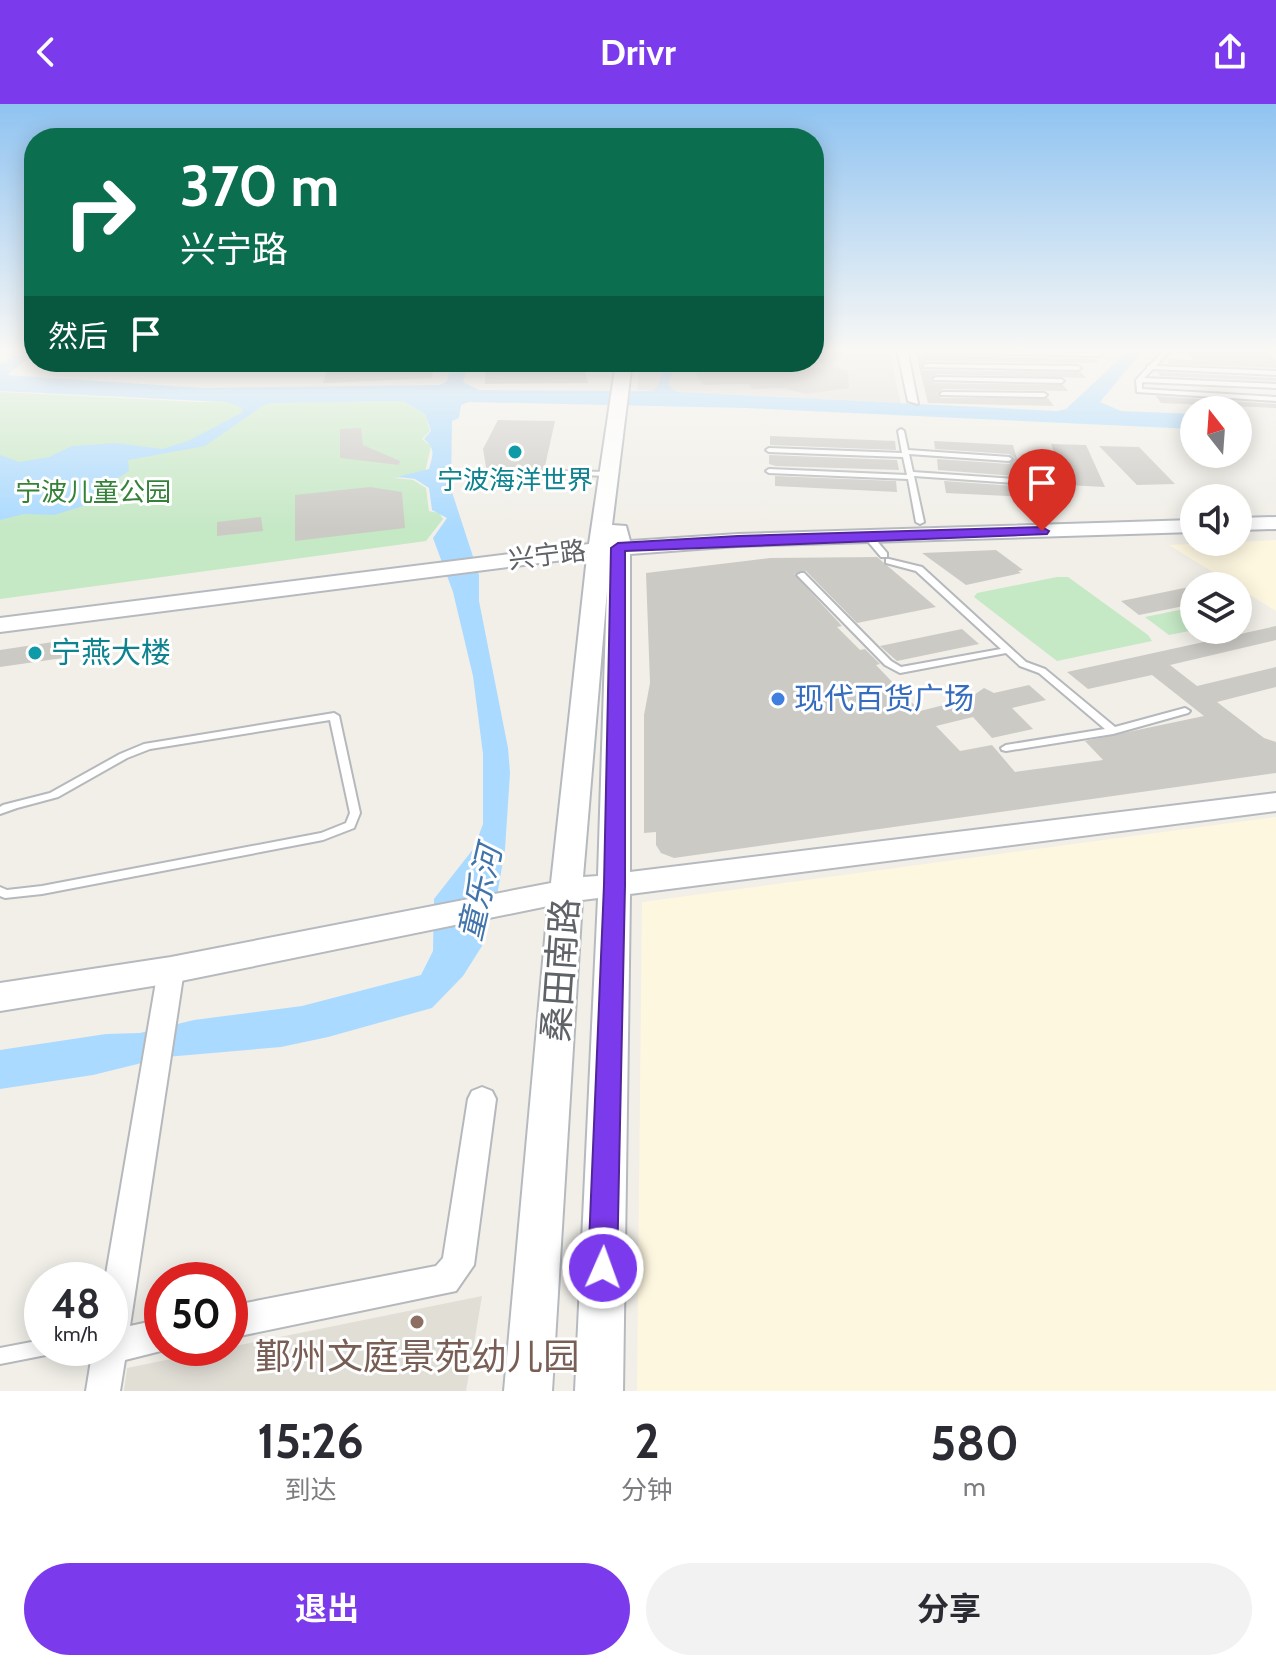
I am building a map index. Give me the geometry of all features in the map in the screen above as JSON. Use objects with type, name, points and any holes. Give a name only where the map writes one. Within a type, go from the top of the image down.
[{"type":"main road","points":[[609,541],[625,409]]},
{"type":"main road","points":[[609,541],[609,474],[624,421]]},
{"type":"main road","points":[[1252,510],[1276,509]]},
{"type":"main road","name":"兴宁路","points":[[0,610],[609,541],[920,522],[1180,513]]},
{"type":"main road","points":[[1252,524],[1276,523]]},
{"type":"main road","name":"兴宁路","points":[[609,541],[1180,526]]},
{"type":"main road","name":"桑田南路","points":[[599,1391],[614,885],[609,541]]},
{"type":"main road","name":"桑田南路","points":[[528,1391],[566,891],[609,541]]},
{"type":"main road","name":"兴宁路","points":[[0,625],[425,562]]},
{"type":"main road","points":[[0,997],[171,970],[566,891],[1276,802]]},
{"type":"street","points":[[124,1262],[171,970]]},
{"type":"street","points":[[248,1318],[445,1280],[458,1265],[482,1099]]},
{"type":"street","points":[[103,1391],[107,1366]]},
{"type":"lane","points":[[901,431],[920,522]]},
{"type":"lane","points":[[769,450],[1009,459]]},
{"type":"lane","points":[[769,471],[1015,481]]},
{"type":"lane","points":[[552,473],[609,474]]},
{"type":"lane","points":[[868,536],[887,558],[919,569],[1023,664],[1042,671],[1113,731]]},
{"type":"lane","points":[[801,575],[888,663],[900,670],[1008,650]]},
{"type":"lane","points":[[1006,748],[1113,731],[1185,711]]},
{"type":"lane","points":[[0,811],[11,805],[52,796],[122,755],[148,746],[334,716],[355,813],[350,825],[323,836],[42,890],[5,894],[0,891]]},
{"type":"lane","points":[[0,1356],[24,1352]]},
{"type":"shaded area","points":[[1276,540],[1276,611],[1252,596],[1252,572],[1213,572],[1187,556],[1252,556],[1252,541]]},
{"type":"shaded area","points":[[1276,817],[1276,1391],[637,1391],[642,902]]},
{"type":"shaded area","name":"鄞州文庭景苑幼儿园","points":[[482,1296],[466,1391],[124,1391],[127,1368],[144,1365],[248,1366],[248,1343]]},
{"type":"green space","name":"宁波儿童公园","points":[[0,409],[417,409],[425,414],[430,431],[422,439],[431,446],[425,472],[395,478],[413,480],[426,488],[429,511],[439,513],[443,519],[426,541],[0,599]]},
{"type":"green space","points":[[1068,577],[1152,641],[1057,661],[974,597],[977,593]]},
{"type":"green space","points":[[1180,610],[1180,633],[1169,635],[1145,617]]},
{"type":"water","points":[[242,409],[258,409],[205,446],[128,460],[129,471],[110,483],[99,499],[54,515],[24,514],[0,520],[0,455],[19,462],[49,457],[72,446],[116,443],[162,449],[188,441],[243,412]]},
{"type":"water","name":"童乐河","points":[[417,409],[460,409],[459,418],[452,421],[451,489],[479,575],[479,601],[508,748],[510,773],[505,849],[497,896],[482,946],[463,976],[432,1008],[328,1037],[281,1047],[166,1057],[93,1075],[0,1089],[0,1050],[106,1034],[140,1033],[194,1020],[302,1006],[421,975],[433,951],[434,899],[474,848],[483,824],[483,754],[473,676],[453,592],[433,538],[447,518],[432,510],[429,488],[415,479],[397,477],[429,469],[432,452],[424,439],[431,431],[425,414]]},
{"type":"water","points":[[769,409],[1116,409],[1180,413],[1180,428]]},
{"type":"building","name":"宁波海洋世界","points":[[498,420],[555,421],[541,484],[535,479],[517,482],[493,480],[487,473],[483,449]]},
{"type":"building","points":[[361,428],[363,445],[400,461],[399,465],[340,458],[340,429]]},
{"type":"building","points":[[770,436],[895,441],[896,450],[770,445]]},
{"type":"building","points":[[934,441],[1013,445],[1028,497],[946,493],[944,481],[1015,486],[1021,480],[1015,476],[938,470],[937,459],[1009,464],[1015,458],[1009,454],[935,449]]},
{"type":"building","points":[[1051,444],[1086,445],[1105,487],[1066,485]]},
{"type":"building","points":[[1099,446],[1139,447],[1175,484],[1137,485]]},
{"type":"building","points":[[769,455],[897,460],[899,470],[776,466],[769,464]]},
{"type":"building","points":[[775,476],[896,481],[897,492],[775,486]]},
{"type":"building","points":[[370,487],[402,492],[405,528],[295,541],[295,495]]},
{"type":"building","points":[[261,517],[263,531],[217,536],[217,522]]},
{"type":"building","points":[[996,550],[1023,570],[1018,571],[1021,573],[966,585],[922,553]]},
{"type":"building","name":"现代百货广场","points":[[877,557],[936,607],[857,623],[806,571],[794,574],[842,626],[837,627],[860,650],[865,649],[880,664],[876,665],[920,711],[968,699],[984,688],[994,693],[1029,685],[1046,700],[1012,708],[1033,729],[992,738],[973,717],[936,726],[960,751],[992,745],[1015,772],[1103,760],[1085,741],[1204,716],[1152,675],[1088,689],[1067,672],[1194,644],[1252,644],[1252,631],[1276,626],[1276,640],[1170,665],[1197,686],[1276,667],[1276,687],[1217,702],[1264,738],[1276,742],[1276,773],[674,858],[661,853],[656,845],[656,832],[644,833],[644,715],[650,683],[646,573],[770,558]]},
{"type":"building","points":[[1180,589],[1180,607],[1139,615],[1121,601]]},
{"type":"building","points":[[962,629],[979,644],[897,661],[880,646]]},
{"type":"building","name":"宁燕大楼","points":[[73,639],[70,657],[0,667],[0,650]]},
{"type":"place","name":"宁波海洋世界","points":[[515,452]]},
{"type":"place","name":"宁燕大楼","points":[[35,653]]},
{"type":"place","name":"现代百货广场","points":[[778,699]]},
{"type":"place","name":"鄞州文庭景苑幼儿园","points":[[417,1322]]},
{"type":"route","points":[[603,1268],[614,885],[618,548],[738,540],[1042,531]]}]
